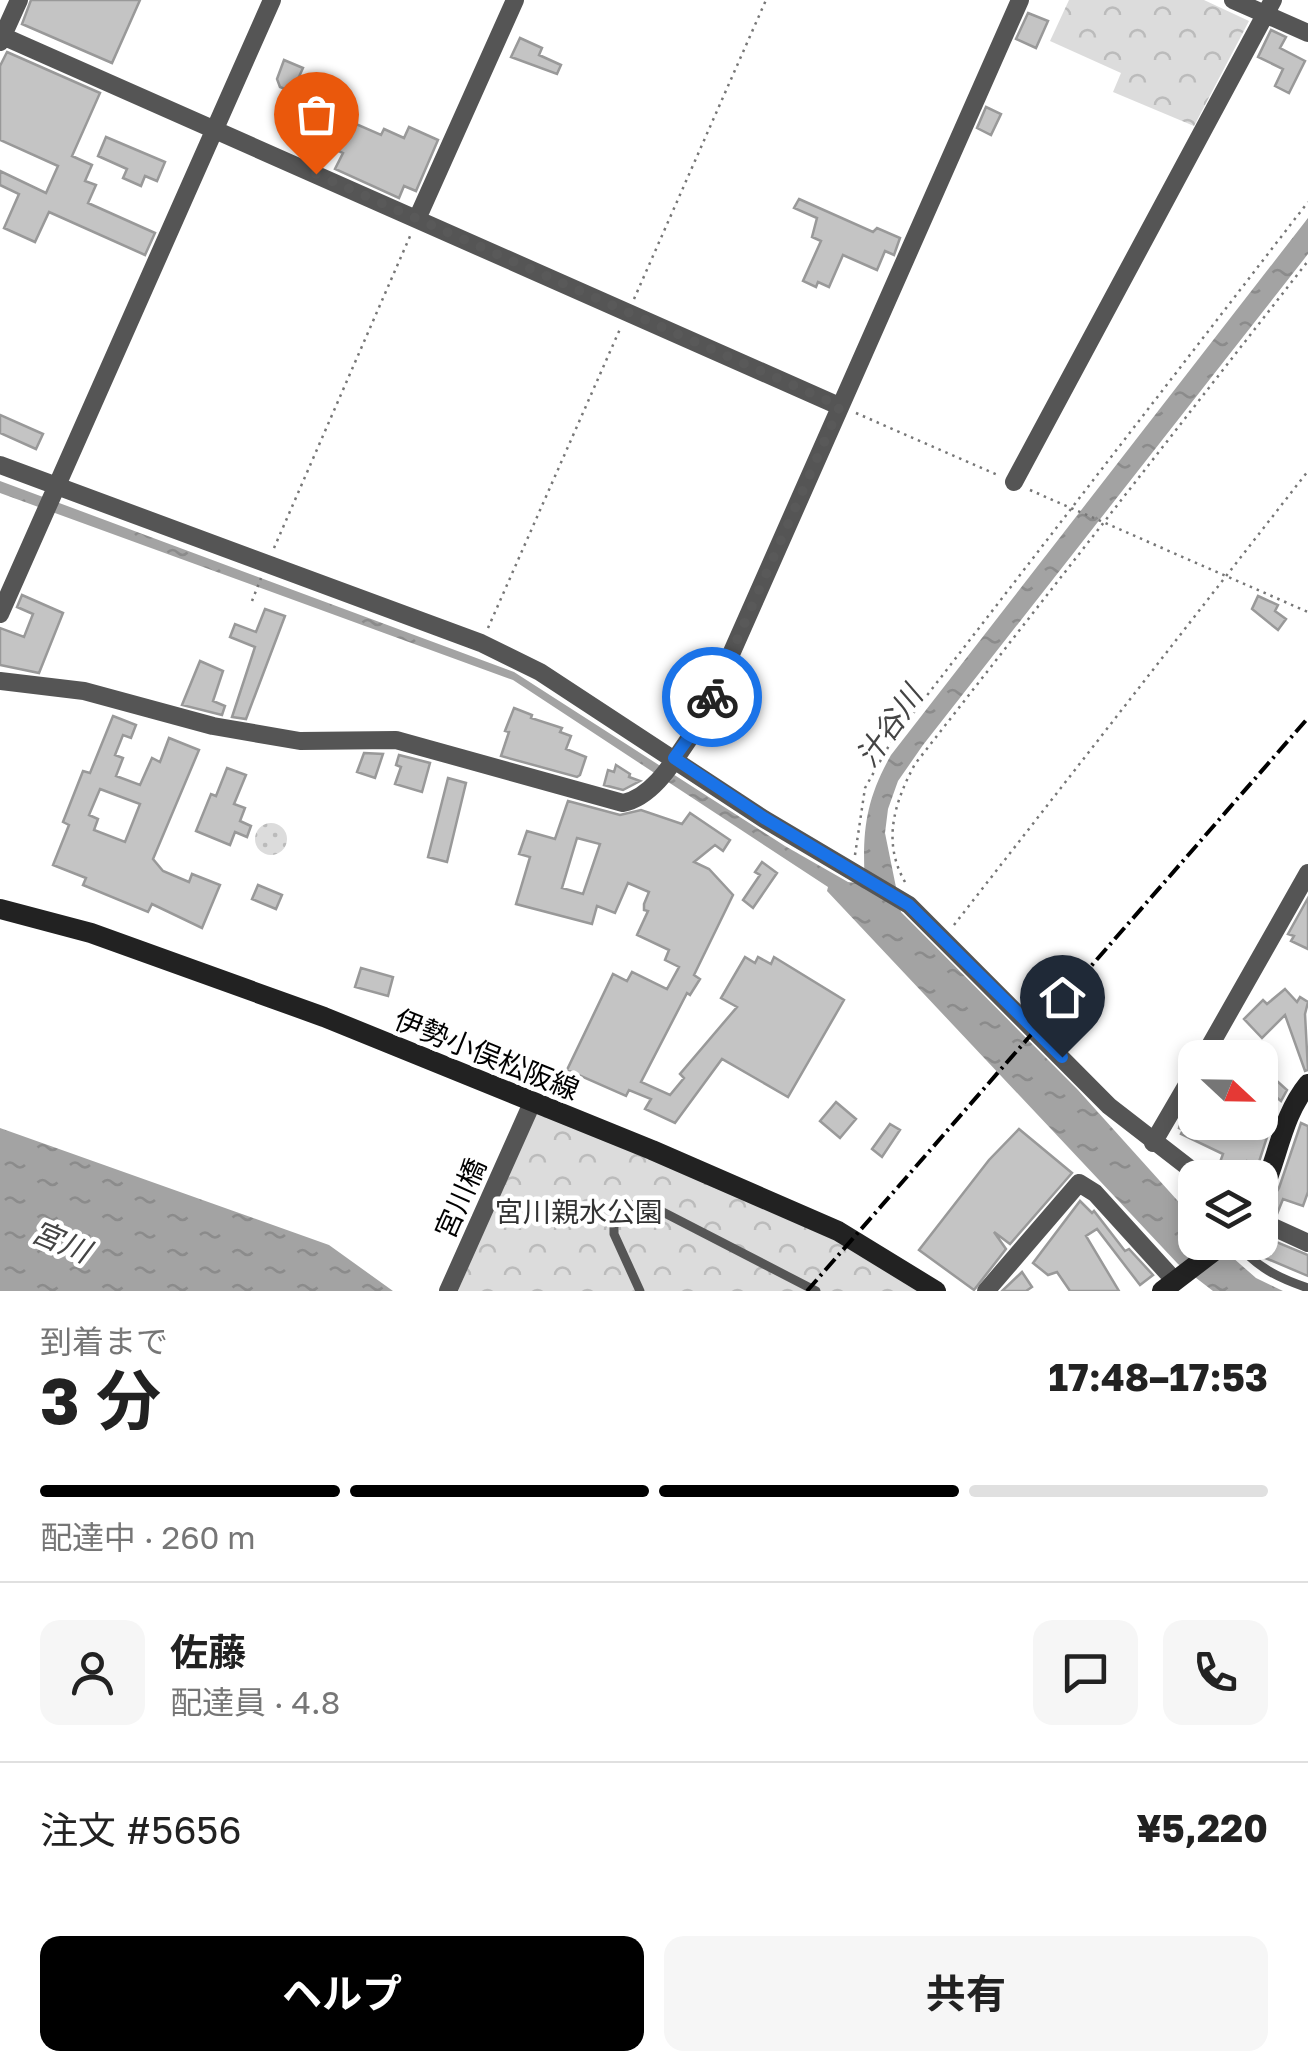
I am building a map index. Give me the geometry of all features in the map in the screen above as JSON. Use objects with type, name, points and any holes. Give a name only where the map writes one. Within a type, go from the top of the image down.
[{"type":"main road","name":"伊勢小俣松阪線","points":[[0,909],[109,939],[324,1018],[652,1150],[838,1231],[936,1291]]},
{"type":"main road","points":[[1273,1160],[1284,1127],[1308,1084]]},
{"type":"main road","points":[[1170,1286],[1203,1260]]},
{"type":"street","points":[[19,0],[1,38],[840,406]]},
{"type":"street","points":[[0,614],[272,0]]},
{"type":"street","points":[[417,219],[515,0]]},
{"type":"street","points":[[0,681],[84,692],[212,726],[300,741],[396,740],[623,803],[633,801],[657,784],[700,722],[1020,0]]},
{"type":"street","points":[[1234,0],[1270,7],[1308,33]]},
{"type":"street","points":[[1014,482],[1270,7]]},
{"type":"street","points":[[0,465],[55,490],[264,569],[481,643],[540,672],[764,818],[909,905],[1109,1106],[1178,1160]]},
{"type":"street","points":[[1213,1040],[1308,874]]},
{"type":"street","points":[[1153,1142],[1178,1100]]},
{"type":"street","name":"宮川橋","points":[[448,1291],[532,1103]]},
{"type":"street","points":[[986,1291],[1080,1184],[1095,1193],[1170,1286]]},
{"type":"street","points":[[1278,1229],[1308,1243]]},
{"type":"lane","points":[[640,1291],[614,1234],[614,1220],[629,1204],[656,1209],[816,1291]]},
{"type":"lane","points":[[1251,1260],[1269,1273],[1308,1288]]},
{"type":"path","points":[[481,643],[766,0]]},
{"type":"path","points":[[855,871],[859,812],[875,767],[891,742],[1308,202]]},
{"type":"path","points":[[252,601],[417,219]]},
{"type":"path","points":[[905,882],[892,854],[891,834],[902,788],[915,764],[1308,261]]},
{"type":"path","points":[[840,406],[1308,612]]},
{"type":"path","points":[[944,938],[1308,471]]},
{"type":"green space","points":[[1069,0],[1204,0],[1249,21],[1194,126],[1113,92],[1121,73],[1050,41]]},
{"type":"green space","points":[[271,823],[282,828],[287,839],[282,850],[271,855],[260,850],[255,839],[260,828]]},
{"type":"green space","name":"宮川親水公園","points":[[536,1105],[853,1239],[936,1291],[458,1291]]},
{"type":"water","points":[[1308,218],[1308,254],[923,745],[898,781],[885,833],[901,912],[1078,1090],[1178,1201],[1178,1260],[1235,1260],[1256,1278],[1283,1291],[1213,1291],[1178,1264],[827,891],[828,887],[513,680],[0,493],[0,481],[514,672],[785,846],[848,882],[865,884],[867,818],[891,755]]},
{"type":"water","name":"宮川","points":[[0,1128],[329,1245],[393,1291],[0,1291]]},
{"type":"building","points":[[31,0],[140,0],[112,63],[22,24]]},
{"type":"building","points":[[1028,13],[1048,21],[1036,48],[1016,39]]},
{"type":"building","points":[[1271,30],[1286,37],[1280,48],[1305,61],[1289,93],[1275,86],[1283,69],[1258,57]]},
{"type":"building","points":[[520,38],[542,48],[539,55],[561,65],[557,74],[511,57]]},
{"type":"building","points":[[7,52],[100,93],[72,156],[92,165],[85,181],[96,185],[88,203],[155,233],[145,255],[49,212],[35,242],[4,228],[19,194],[0,185],[0,171],[46,193],[58,166],[0,140],[0,66]]},
{"type":"building","points":[[284,60],[303,68],[292,92],[280,87],[277,79]]},
{"type":"building","points":[[331,81],[346,87],[333,114],[381,135],[384,129],[404,138],[409,127],[438,140],[416,191],[404,186],[399,198],[335,169],[343,153],[321,143],[313,160],[300,154],[300,145]]},
{"type":"building","points":[[986,107],[1001,114],[991,135],[977,128]]},
{"type":"building","points":[[106,137],[165,162],[157,181],[145,176],[141,186],[123,178],[127,169],[98,156]]},
{"type":"building","points":[[799,199],[873,232],[877,228],[900,238],[894,255],[885,251],[877,270],[843,255],[829,287],[803,281],[821,241],[812,237],[817,218],[794,208]]},
{"type":"building","points":[[0,415],[43,434],[36,449],[0,433]]},
{"type":"building","points":[[22,595],[63,613],[39,673],[0,665],[0,628],[24,637],[33,614],[17,607]]},
{"type":"building","points":[[1258,596],[1278,605],[1275,611],[1286,619],[1278,630],[1252,609]]},
{"type":"building","points":[[265,609],[285,616],[246,719],[232,717],[255,647],[230,637],[235,624],[256,632]]},
{"type":"building","points":[[200,661],[223,671],[213,701],[225,706],[222,715],[182,705]]},
{"type":"building","points":[[514,708],[562,728],[560,732],[571,736],[566,749],[586,757],[580,775],[501,756]]},
{"type":"building","points":[[113,716],[136,725],[131,738],[123,735],[115,755],[123,758],[116,776],[140,785],[152,758],[160,762],[169,738],[199,750],[153,859],[163,871],[189,882],[192,874],[220,885],[202,928],[152,904],[148,912],[83,885],[86,878],[53,865],[69,825],[63,822],[83,771],[90,773]],"holes":[[[100,789],[140,804],[125,842],[94,830],[98,819],[89,815]]]},
{"type":"building","points":[[364,753],[383,754],[375,778],[357,772]]},
{"type":"building","points":[[399,755],[430,763],[422,792],[395,784],[401,767],[396,765]]},
{"type":"building","points":[[616,765],[640,781],[623,790],[604,785],[608,770],[614,772]]},
{"type":"building","points":[[227,768],[246,775],[234,804],[245,808],[240,821],[251,826],[247,837],[235,832],[230,845],[196,831]]},
{"type":"building","points":[[448,778],[466,783],[447,862],[428,857]]},
{"type":"building","points":[[568,801],[620,815],[641,810],[682,824],[690,813],[730,840],[723,851],[715,845],[694,862],[709,869],[733,895],[694,975],[700,979],[690,995],[687,993],[641,1082],[670,1095],[684,1078],[680,1074],[737,1007],[721,998],[745,957],[755,963],[758,957],[771,964],[774,957],[844,1000],[788,1097],[722,1059],[675,1123],[645,1109],[651,1099],[629,1090],[626,1096],[567,1070],[613,974],[627,981],[632,972],[667,989],[679,967],[665,960],[669,950],[637,935],[648,911],[644,904],[649,892],[628,883],[615,913],[597,906],[592,924],[516,904],[530,857],[519,854],[527,831],[555,839]],"holes":[[[577,838],[600,844],[583,894],[562,888]]]},
{"type":"building","points":[[762,862],[777,873],[753,908],[743,900],[760,875],[755,872]]},
{"type":"building","points":[[258,885],[282,895],[276,909],[252,899]]},
{"type":"building","points":[[1308,898],[1308,949],[1291,941],[1294,936],[1288,934]]},
{"type":"building","points":[[361,968],[393,977],[388,996],[355,987]]},
{"type":"building","points":[[1285,989],[1297,1002],[1300,997],[1308,1002],[1305,1071],[1285,1015],[1262,1038],[1244,1019],[1263,1000],[1267,1004]]},
{"type":"building","points":[[1278,1082],[1287,1090],[1281,1101],[1278,1098]]},
{"type":"building","points":[[836,1102],[856,1119],[840,1138],[820,1121]]},
{"type":"building","points":[[1301,1123],[1308,1126],[1308,1192],[1303,1206],[1283,1199],[1278,1212],[1279,1188]]},
{"type":"building","points":[[890,1124],[900,1130],[882,1157],[872,1149]]},
{"type":"building","points":[[1019,1129],[1072,1173],[1010,1244],[994,1232],[1006,1249],[974,1290],[919,1250],[989,1160]]},
{"type":"building","points":[[1194,1140],[1266,1140],[1260,1160],[1221,1160],[1223,1154]]},
{"type":"building","points":[[1080,1201],[1094,1211],[1125,1251],[1129,1249],[1153,1275],[1140,1285],[1097,1229],[1086,1236],[1119,1291],[1070,1291],[1057,1272],[1048,1275],[1033,1263]]},
{"type":"building","points":[[1278,1243],[1308,1255],[1308,1276],[1270,1260],[1278,1260]]},
{"type":"building","points":[[1022,1272],[1032,1287],[1026,1291],[1002,1291]]},
{"type":"railway","points":[[807,1291],[1308,718]]},
{"type":"way so far","points":[[316,174],[840,406],[712,697]]},
{"type":"route","points":[[712,697],[700,722],[674,758],[764,818],[909,905],[1062,1057]]},
{"type":"water label","name":"汁谷川","points":[[889,726]]}]
